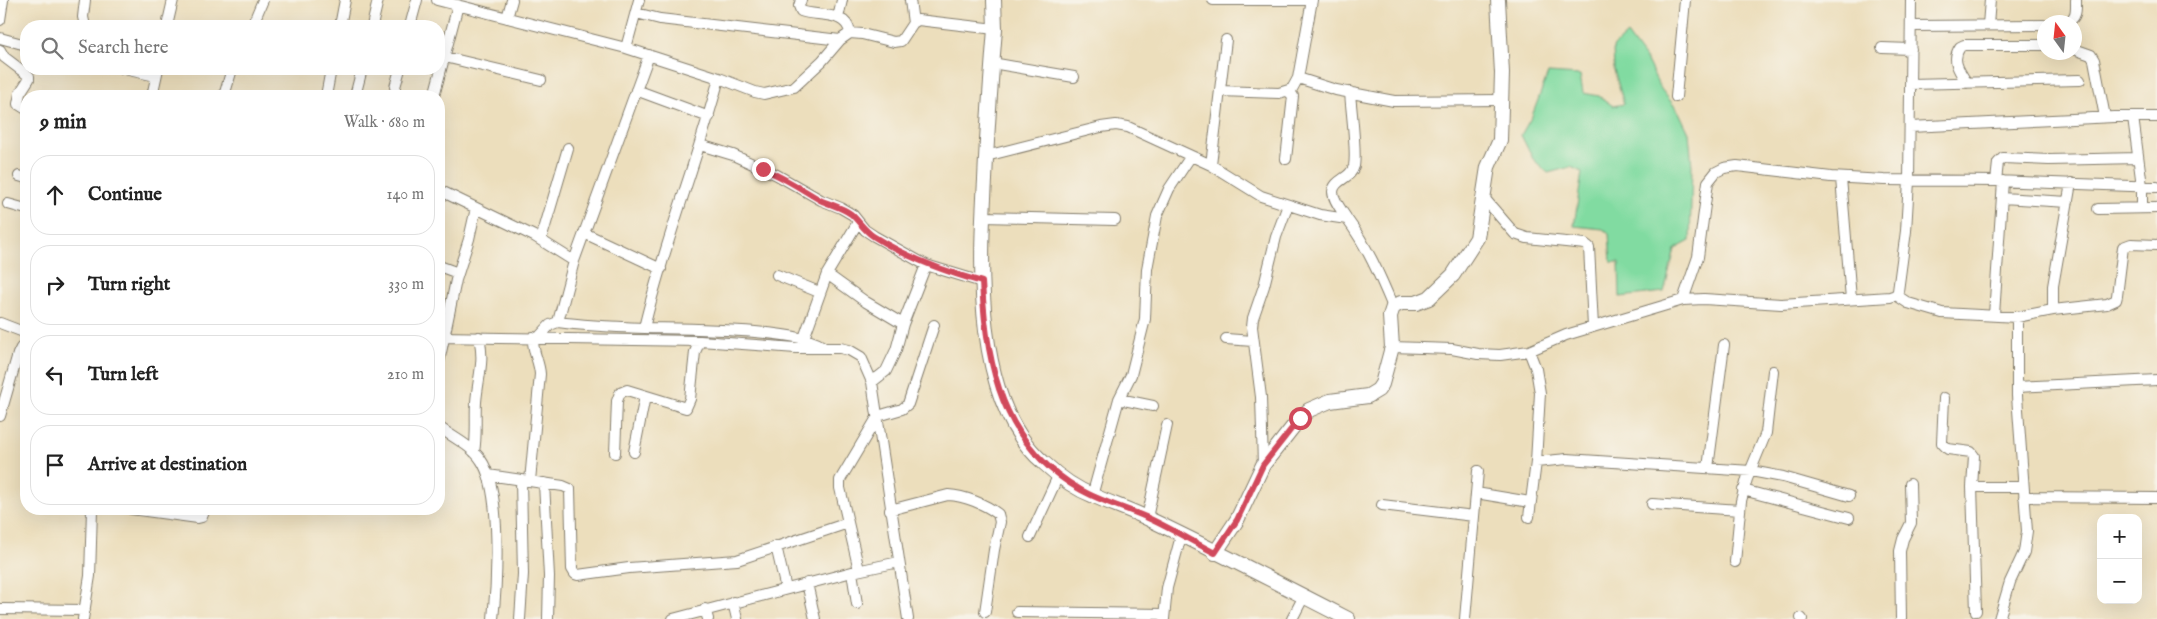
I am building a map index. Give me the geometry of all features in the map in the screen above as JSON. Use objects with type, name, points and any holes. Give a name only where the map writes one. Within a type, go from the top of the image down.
[{"type":"street","points":[[0,20],[3,0]]},
{"type":"street","points":[[84,20],[85,0]]},
{"type":"street","points":[[168,20],[173,0]]},
{"type":"street","points":[[255,20],[263,0]]},
{"type":"street","points":[[341,20],[345,0]]},
{"type":"street","points":[[373,20],[378,0]]},
{"type":"street","points":[[412,20],[417,0]]},
{"type":"street","points":[[437,0],[458,5],[474,4],[507,18],[626,48],[764,94],[784,91],[794,87],[803,80],[840,40],[850,33],[894,42],[904,38],[913,23],[918,20],[995,29]]},
{"type":"street","points":[[507,18],[512,0]]},
{"type":"street","points":[[626,48],[639,0]]},
{"type":"street","points":[[801,0],[799,6],[801,11],[831,15],[838,18],[849,27],[850,33]]},
{"type":"street","points":[[838,18],[842,0]]},
{"type":"street","points":[[910,0],[913,23]]},
{"type":"street","points":[[994,0],[995,29],[983,217],[983,312],[988,346],[1003,404],[1022,439],[1044,463],[1092,496],[1148,518],[1348,619]]},
{"type":"street","points":[[1214,0],[1312,0],[1296,86],[1289,92],[1220,91]]},
{"type":"street","points":[[1392,307],[1401,303],[1416,303],[1429,298],[1453,275],[1477,238],[1488,167],[1500,140],[1502,73],[1498,0]]},
{"type":"street","points":[[1676,97],[1685,0]]},
{"type":"street","points":[[1392,347],[1452,349],[1478,354],[1500,355],[1529,351],[1566,335],[1683,300],[1704,299],[1781,304],[1890,297],[1896,295],[1906,231],[1909,180],[1910,0]]},
{"type":"street","points":[[1988,25],[1990,0]]},
{"type":"street","points":[[2075,15],[2076,0]]},
{"type":"street","points":[[458,5],[445,57],[542,80]]},
{"type":"street","points":[[636,13],[660,19],[840,40]]},
{"type":"street","points":[[1911,26],[2037,25]]},
{"type":"street","points":[[0,38],[20,43]]},
{"type":"street","points":[[1211,165],[1226,40]]},
{"type":"street","points":[[1967,83],[1960,72],[1955,58],[1960,47],[1964,45],[2037,45]]},
{"type":"street","points":[[1882,48],[1911,49]]},
{"type":"street","points":[[0,50],[4,57],[20,69]]},
{"type":"street","points":[[2082,52],[2091,55],[2094,60],[2105,117]]},
{"type":"street","points":[[558,322],[574,261],[649,55]]},
{"type":"street","points":[[992,63],[1074,77]]},
{"type":"street","points":[[23,90],[29,79],[28,75]]},
{"type":"street","points":[[153,90],[156,75]]},
{"type":"street","points":[[226,90],[230,75]]},
{"type":"street","points":[[327,90],[331,75]]},
{"type":"street","points":[[357,90],[360,75]]},
{"type":"street","points":[[395,87],[398,75]]},
{"type":"street","points":[[436,90],[440,75]]},
{"type":"street","points":[[644,328],[709,117],[719,78]]},
{"type":"street","points":[[1298,78],[1394,101],[1502,100]]},
{"type":"street","points":[[1910,84],[2080,80]]},
{"type":"street","points":[[636,90],[709,117]]},
{"type":"street","points":[[1286,159],[1293,96],[1289,92]]},
{"type":"street","points":[[1215,553],[1237,520],[1263,465],[1309,410],[1330,401],[1368,396],[1378,390],[1382,384],[1392,347],[1390,316],[1392,307],[1378,270],[1362,239],[1347,219],[1333,195],[1338,181],[1346,178],[1354,166],[1350,92]]},
{"type":"street","points":[[1910,127],[2105,117],[2157,117]]},
{"type":"street","points":[[2133,117],[2142,186],[2142,208]]},
{"type":"street","points":[[986,156],[1101,127],[1116,125],[1128,127],[1211,165],[1261,196],[1320,215],[1347,219]]},
{"type":"street","points":[[700,145],[733,155],[777,174],[821,200],[841,208],[852,215],[874,236],[926,265],[982,282]]},
{"type":"street","points":[[540,240],[568,148]]},
{"type":"street","points":[[1092,496],[1119,399],[1131,375],[1144,319],[1146,269],[1157,216],[1169,189],[1191,156]]},
{"type":"street","points":[[1994,315],[2002,198],[1998,163],[2003,158],[2055,160],[2138,158]]},
{"type":"street","points":[[1683,300],[1698,257],[1708,182],[1716,172],[1724,168],[1736,166],[1841,178],[2071,183],[2157,187]]},
{"type":"street","points":[[1841,178],[1851,299]]},
{"type":"street","points":[[2053,310],[2053,286],[2071,183]]},
{"type":"street","points":[[445,193],[540,240],[574,261]]},
{"type":"street","points":[[1484,198],[1515,234],[1527,238],[1585,244],[1589,247],[1593,327]]},
{"type":"street","points":[[2002,198],[2068,202]]},
{"type":"street","points":[[8,204],[20,207]]},
{"type":"street","points":[[1263,465],[1260,398],[1253,341],[1253,318],[1264,286],[1276,237],[1288,205]]},
{"type":"street","points":[[445,314],[469,240],[476,208]]},
{"type":"street","points":[[2098,209],[2157,208]]},
{"type":"street","points":[[983,217],[1115,220]]},
{"type":"street","points":[[804,338],[827,274],[858,222]]},
{"type":"street","points":[[584,233],[661,269]]},
{"type":"street","points":[[1896,295],[1908,303],[1942,313],[2017,316],[2112,303],[2117,296],[2123,247],[2131,244],[2157,245]]},
{"type":"street","points":[[872,382],[886,371],[896,350],[926,265]]},
{"type":"street","points":[[445,268],[458,273]]},
{"type":"street","points":[[827,274],[866,302],[904,324]]},
{"type":"street","points":[[777,275],[819,292]]},
{"type":"street","points":[[1999,619],[2010,582],[2024,552],[2026,541],[2017,388],[2017,316]]},
{"type":"street","points":[[520,619],[525,480],[540,374],[540,367],[533,351],[536,337],[550,325],[558,322],[644,328],[739,331],[804,338],[820,343],[824,348]]},
{"type":"street","points":[[0,323],[20,331]]},
{"type":"street","points":[[858,604],[856,571],[840,480],[878,416],[902,409],[908,404],[934,324]]},
{"type":"street","points":[[445,337],[700,341],[796,348],[840,348],[856,353],[866,364],[872,382],[908,619]]},
{"type":"street","points":[[474,452],[477,438],[476,400],[482,359],[479,337]]},
{"type":"street","points":[[1226,339],[1253,341]]},
{"type":"street","points":[[615,453],[617,401],[620,393],[627,390],[682,408],[688,406],[695,352],[700,341]]},
{"type":"street","points":[[1708,468],[1724,345]]},
{"type":"street","points":[[0,416],[20,350]]},
{"type":"street","points":[[1529,351],[1536,369],[1540,393],[1536,462],[1529,517]]},
{"type":"street","points":[[1735,562],[1743,490],[1766,433],[1773,371]]},
{"type":"street","points":[[2017,388],[2157,380]]},
{"type":"street","points":[[634,452],[645,396]]},
{"type":"street","points":[[1944,398],[1942,443],[1948,448],[1973,454],[1972,487],[1976,611]]},
{"type":"street","points":[[1119,399],[1153,406]]},
{"type":"street","points":[[1148,518],[1167,425]]},
{"type":"street","points":[[445,432],[474,452],[481,460],[488,476],[496,538],[496,586],[493,619]]},
{"type":"street","points":[[1536,462],[1567,460],[1751,471],[1782,477],[1849,496]]},
{"type":"street","points":[[1466,619],[1478,471]]},
{"type":"street","points":[[1030,537],[1059,474]]},
{"type":"street","points":[[488,476],[563,486],[570,489],[572,569],[575,574],[588,575],[629,568],[737,560],[848,524]]},
{"type":"street","points":[[544,483],[549,576],[548,619]]},
{"type":"street","points":[[1901,619],[1900,551],[1903,539],[1911,524],[1910,484]]},
{"type":"street","points":[[1972,487],[2023,492],[2157,498]]},
{"type":"street","points":[[1743,490],[1848,518]]},
{"type":"street","points":[[1476,493],[1530,502]]},
{"type":"street","points":[[890,510],[948,495],[958,496],[992,509],[998,514],[1000,522],[985,612]]},
{"type":"street","points":[[1652,504],[1740,510]]},
{"type":"street","points":[[1382,505],[1474,516]]},
{"type":"street","points":[[0,609],[15,614],[84,614],[90,576],[92,515]]},
{"type":"street","points":[[176,515],[198,518],[203,515]]},
{"type":"street","points":[[1017,612],[1068,616],[1164,617],[1167,588],[1181,536]]},
{"type":"street","points":[[776,546],[786,589]]},
{"type":"street","points":[[673,619],[706,614],[733,602],[899,562]]},
{"type":"street","points":[[807,583],[815,619]]},
{"type":"street","points":[[1292,619],[1304,596]]},
{"type":"street","points":[[733,602],[738,619]]},
{"type":"green space","points":[[1627,34],[1647,61],[1661,89],[1679,112],[1689,133],[1692,166],[1690,241],[1675,249],[1664,292],[1620,297],[1619,262],[1611,262],[1609,234],[1603,229],[1574,226],[1582,172],[1571,167],[1548,173],[1533,159],[1521,135],[1532,116],[1548,73],[1580,75],[1583,93],[1599,96],[1613,106],[1624,104],[1614,70],[1613,47]]},
{"type":"route","points":[[763,169],[777,174],[821,200],[836,205],[852,215],[865,230],[874,236],[926,265],[982,282],[983,312],[988,346],[1003,404],[1013,424],[1022,439],[1044,463],[1079,489],[1092,496],[1148,518],[1215,553],[1237,520],[1263,465],[1300,418]]}]
